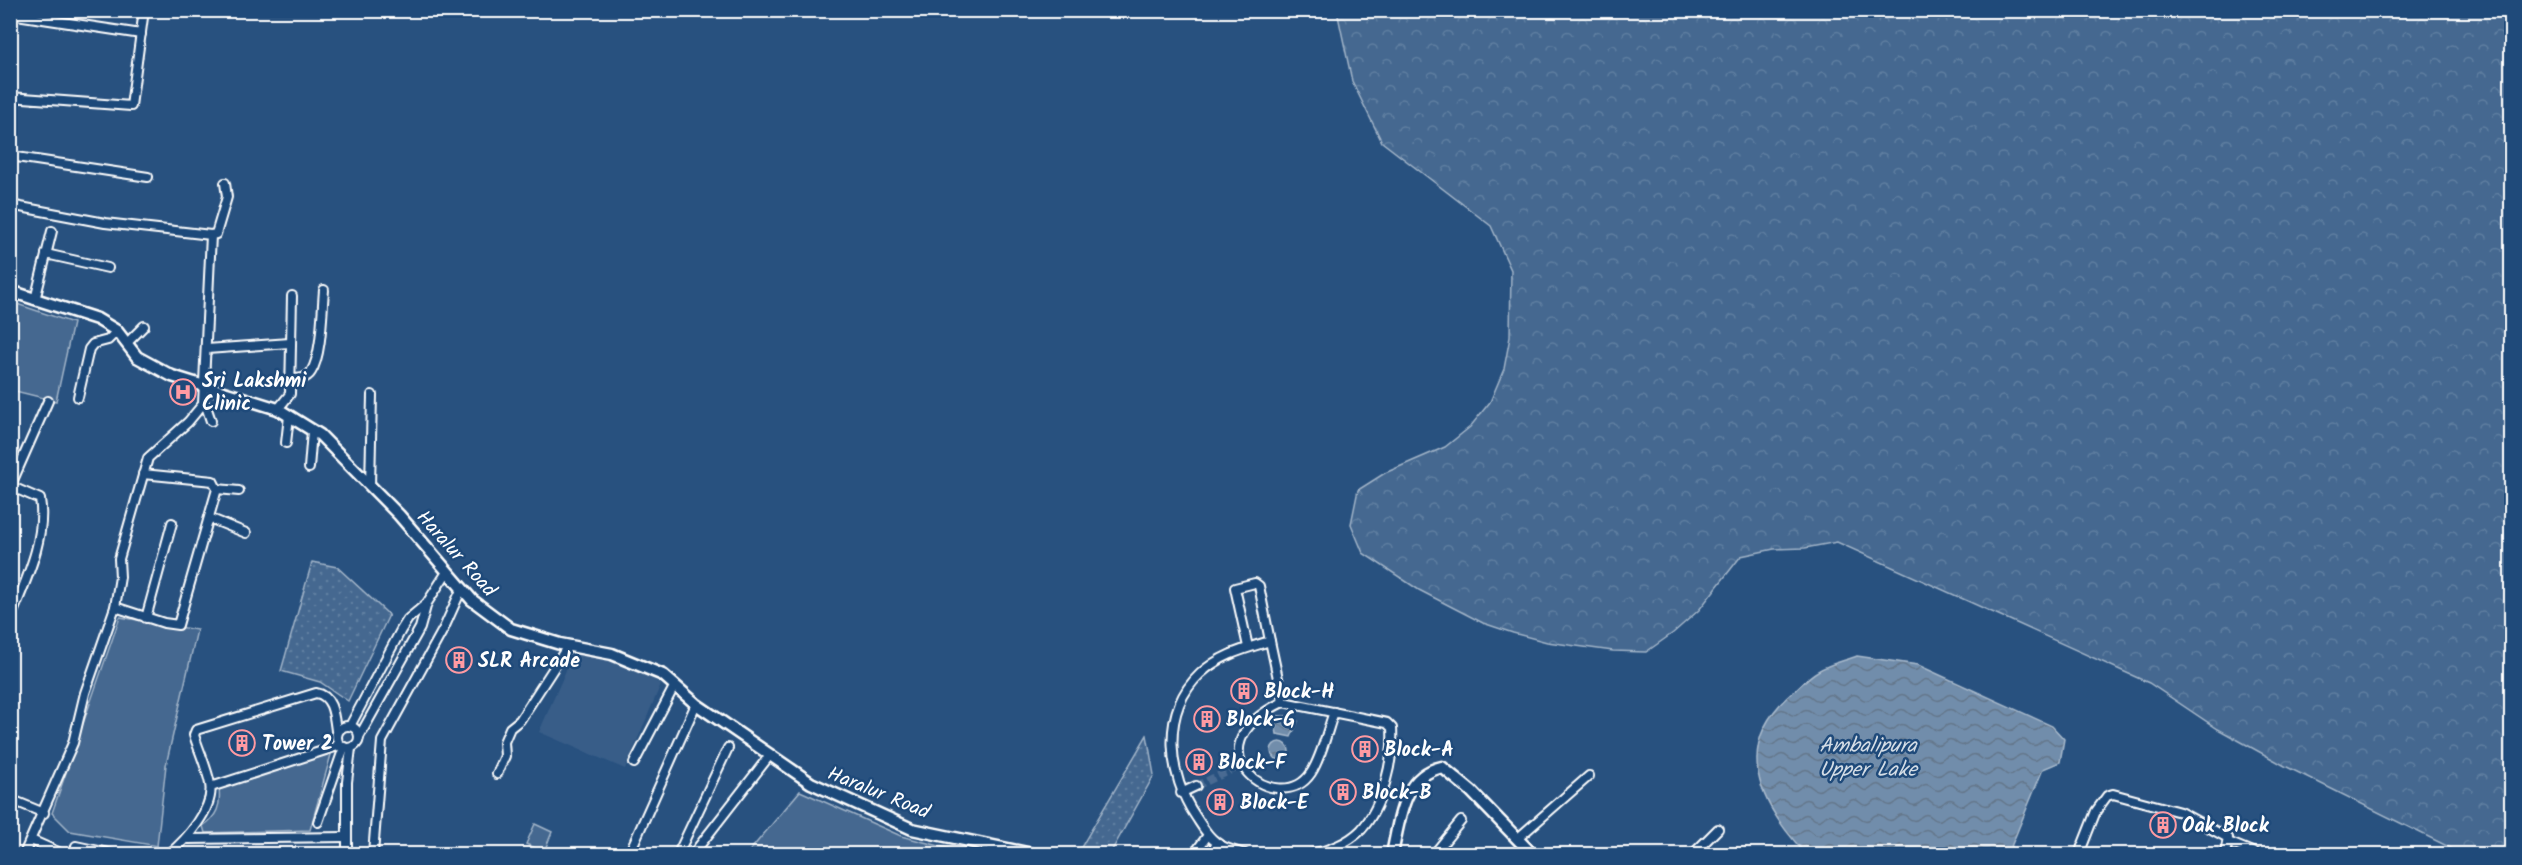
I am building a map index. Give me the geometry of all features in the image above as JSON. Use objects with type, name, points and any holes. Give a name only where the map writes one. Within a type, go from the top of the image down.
[{"type":"street","points":[[10,97],[131,106],[144,10]]},
{"type":"street","points":[[10,14],[141,34]]},
{"type":"street","points":[[10,156],[148,177]]},
{"type":"street","points":[[10,205],[105,223],[211,235],[216,234],[227,197],[225,183]]},
{"type":"street","points":[[35,300],[52,231]]},
{"type":"street","points":[[24,855],[73,743],[85,693],[116,607],[120,577],[118,559],[148,458],[188,422],[203,404],[211,235]]},
{"type":"street","points":[[46,254],[108,268]]},
{"type":"street","points":[[290,379],[304,378],[311,373],[317,356],[324,290]]},
{"type":"street","name":"Haralur Road","points":[[10,291],[97,319],[117,331],[137,357],[172,376],[278,409],[312,430],[370,486],[472,600],[511,629],[568,646],[612,654],[663,675],[696,704],[811,783],[912,829],[1032,855]]},
{"type":"street","points":[[278,409],[290,394],[292,296]]},
{"type":"street","points":[[127,343],[144,326]]},
{"type":"street","points":[[78,397],[89,349],[93,344],[108,340],[117,331]]},
{"type":"street","points":[[207,349],[290,343]]},
{"type":"street","points":[[370,486],[372,395]]},
{"type":"street","points":[[10,620],[29,571],[43,516],[40,499],[11,486],[48,401]]},
{"type":"street","points":[[203,404],[206,406],[210,421]]},
{"type":"street","points":[[286,443],[289,416]]},
{"type":"street","points":[[309,468],[312,430]]},
{"type":"street","points":[[116,607],[146,618],[178,625],[217,489],[213,481],[143,474]]},
{"type":"street","points":[[217,489],[239,491]]},
{"type":"street","points":[[209,518],[246,533]]},
{"type":"street","points":[[146,618],[172,523]]},
{"type":"street","points":[[350,726],[401,630],[408,619],[427,603],[447,572]]},
{"type":"street","points":[[1248,647],[1235,588],[1239,585],[1255,583],[1259,586],[1283,702]]},
{"type":"street","points":[[373,855],[382,741],[444,628],[462,588]]},
{"type":"street","points":[[211,787],[343,744],[357,744],[420,628],[427,603]]},
{"type":"street","points":[[1245,855],[1217,844],[1208,835],[1181,793],[1173,763],[1173,729],[1183,700],[1198,675],[1217,660],[1270,641]]},
{"type":"street","points":[[497,774],[505,756],[504,744],[510,728],[520,720],[568,646]]},
{"type":"street","points":[[634,764],[675,685]]},
{"type":"street","points":[[169,855],[188,838],[207,804],[211,787],[194,735],[196,730],[315,693],[324,694],[329,700],[343,744],[318,822]]},
{"type":"street","points":[[1311,855],[1337,846],[1361,830],[1378,802],[1392,738],[1392,728],[1387,723],[1334,712],[1283,702],[1262,713],[1242,736],[1238,751],[1241,765],[1256,782],[1269,788],[1287,788],[1300,783],[1311,774],[1334,712]]},
{"type":"street","points":[[629,855],[696,704]]},
{"type":"street","points":[[347,855],[347,782],[341,728],[350,726],[356,729],[359,737]]},
{"type":"street","points":[[680,854],[728,748]]},
{"type":"street","points":[[693,855],[770,755]]},
{"type":"street","points":[[1392,855],[1410,787],[1426,771],[1442,767],[1471,791],[1532,855]]},
{"type":"street","points":[[1517,839],[1589,776]]},
{"type":"street","points":[[1181,793],[1196,786]]},
{"type":"street","points":[[2079,855],[2096,811],[2107,796],[2113,794],[2180,812],[2226,837],[2228,842],[2225,855]]},
{"type":"street","points":[[10,799],[44,813]]},
{"type":"street","points":[[1434,855],[1461,821]]},
{"type":"street","points":[[1693,855],[1718,829]]},
{"type":"street","points":[[1194,855],[1208,835]]},
{"type":"street","points":[[188,838],[347,837]]},
{"type":"street","points":[[31,840],[58,852]]},
{"type":"street","points":[[2228,842],[2257,855]]},
{"type":"street","points":[[1210,855],[1217,844]]},
{"type":"street","points":[[74,855],[76,846],[113,855]]},
{"type":"street","points":[[1337,846],[1341,855]]},
{"type":"shaded area","name":"Sri Lakshmi Clinic","points":[[179,382],[194,386],[189,403],[171,398]]},
{"type":"shaded area","points":[[574,652],[629,665],[661,684],[625,769],[539,732]]},
{"type":"green space","points":[[1337,11],[2511,11],[2511,854],[2463,854],[2285,766],[2218,729],[2149,683],[1837,542],[1805,548],[1774,549],[1741,556],[1699,610],[1673,633],[1646,652],[1613,651],[1547,642],[1483,623],[1419,590],[1363,553],[1351,524],[1358,490],[1385,473],[1445,447],[1470,427],[1490,402],[1504,369],[1510,337],[1511,270],[1491,226],[1382,142],[1352,81]]},
{"type":"green space","points":[[11,302],[73,323],[56,401],[11,390]]},
{"type":"green space","points":[[312,562],[337,567],[389,615],[348,701],[320,682],[281,671]]},
{"type":"green space","points":[[120,617],[197,630],[166,765],[157,846],[70,831],[52,813]]},
{"type":"green space","points":[[1147,735],[1154,775],[1111,852],[1080,849]]},
{"type":"green space","points":[[332,751],[310,830],[205,833],[203,826],[212,818],[219,806],[219,789]]},
{"type":"green space","points":[[800,791],[901,836],[970,854],[747,854]]},
{"type":"green space","points":[[535,824],[552,832],[544,852],[526,844]]},
{"type":"water","name":"Ambalipura Upper Lake","points":[[1857,656],[1918,665],[2052,726],[2064,739],[2060,762],[2043,769],[2008,854],[1806,854],[1789,835],[1764,794],[1758,774],[1757,753],[1762,732],[1774,712],[1811,675],[1827,666]]},
{"type":"water","points":[[1274,716],[1288,716],[1298,721],[1291,737],[1277,734]]},
{"type":"water","points":[[1280,742],[1286,745],[1289,751],[1286,757],[1280,760],[1274,757],[1271,751],[1274,745]]},
{"type":"tunnel","points":[[1196,786],[1240,766]]},
{"type":"place","name":"Sri Lakshmi Clinic","points":[[183,392]]},
{"type":"place","name":"SLR Arcade","points":[[459,660]]},
{"type":"place","name":"Block-H","points":[[1244,691]]},
{"type":"place","name":"Block-G","points":[[1207,719]]},
{"type":"place","name":"Tower 2","points":[[242,743]]},
{"type":"place","name":"Block-A","points":[[1365,749]]},
{"type":"place","name":"Block-F","points":[[1199,762]]},
{"type":"place","name":"Block-B","points":[[1343,792]]},
{"type":"place","name":"Block-E","points":[[1220,802]]},
{"type":"place","name":"Oak Block","points":[[2163,825]]}]
